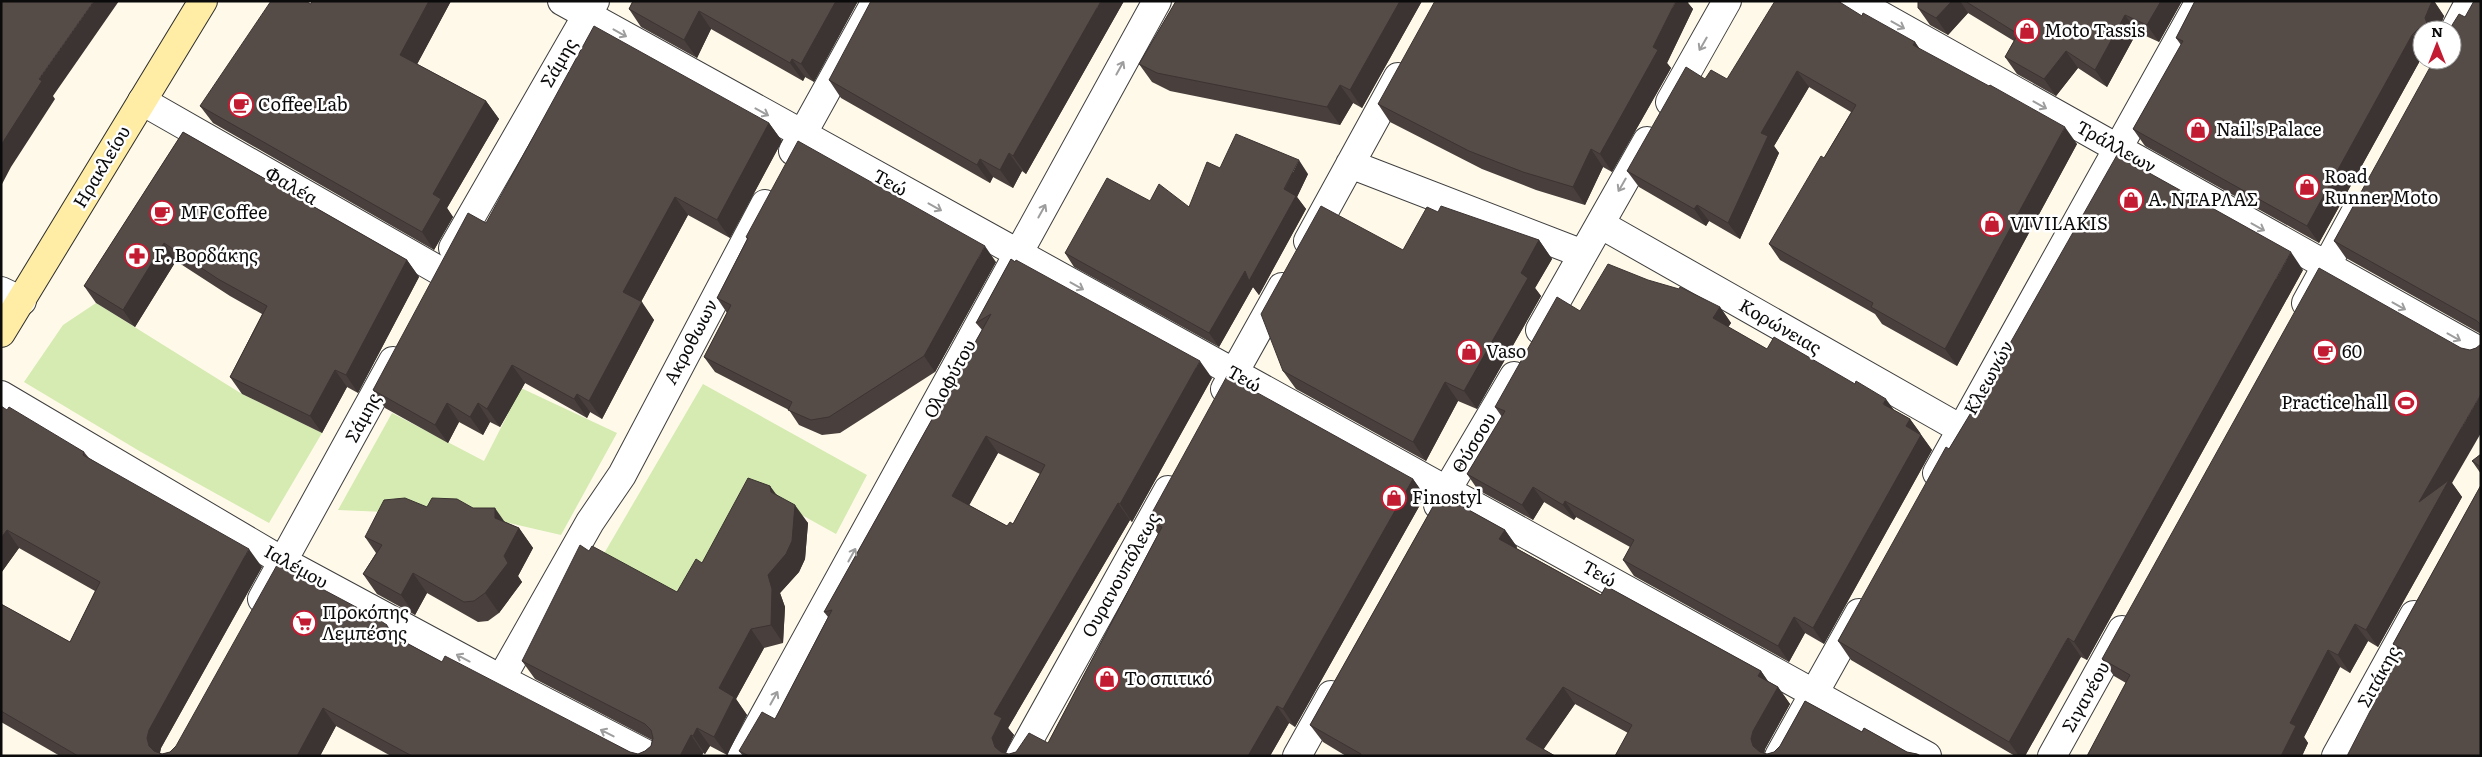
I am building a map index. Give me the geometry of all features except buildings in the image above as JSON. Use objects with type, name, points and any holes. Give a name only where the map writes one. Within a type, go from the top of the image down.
[{"type":"main road","name":"Ηρακλείου","points":[[1,333],[11,296],[142,101],[203,1]]},
{"type":"street","name":"Τεώ","points":[[562,1],[591,8],[802,134],[1927,756]]},
{"type":"street","name":"Ακροθωων","points":[[501,679],[590,522],[622,475],[802,134],[876,1]]},
{"type":"street","name":"Ολοφύτου","points":[[742,756],[1157,1]]},
{"type":"street","name":"Θύσσου","points":[[1427,524],[1446,490],[1468,457],[1727,1]]},
{"type":"street","name":"Τράλλεων","points":[[1855,1],[2481,352]]},
{"type":"street","name":"Κλεωνών","points":[[1923,498],[2200,1]]},
{"type":"street","points":[[2460,20],[2470,1]]},
{"type":"street","name":"Σάμης","points":[[426,297],[591,8]]},
{"type":"street","points":[[1213,410],[1412,53]]},
{"type":"street","name":"Φαλέα","points":[[142,101],[440,271]]},
{"type":"street","points":[[1350,164],[1583,254]]},
{"type":"street","points":[[2293,326],[2367,191]]},
{"type":"street","name":"Κορώνειας","points":[[1600,224],[1961,430]]},
{"type":"street","name":"Σάμης","points":[[251,618],[284,562],[403,341]]},
{"type":"street","name":"Ιαλέμου","points":[[1,395],[284,562],[501,679],[650,756]]},
{"type":"street","name":"Ουρανουπόλεως","points":[[1020,756],[1179,471]]},
{"type":"street","name":"Σιτάκης","points":[[2336,756],[2428,590]]},
{"type":"street","points":[[1779,756],[1871,591]]},
{"type":"street","name":"Σιγανέου","points":[[2052,756],[2134,610]]},
{"type":"street","points":[[1297,756],[1345,670]]},
{"type":"green space","points":[[96,303],[242,394],[322,433],[269,523],[141,452],[24,382],[63,325]]},
{"type":"green space","points":[[703,384],[867,475],[836,534],[791,509],[693,603],[602,557]]},
{"type":"green space","points":[[521,388],[617,433],[561,535],[478,516],[338,510],[392,413],[484,461]]},
{"type":"place","name":"Moto Tassis","points":[[2027,31]]},
{"type":"place","name":"Coffee Lab","points":[[241,105]]},
{"type":"place","name":"Nail's Palace","points":[[2198,130]]},
{"type":"place","name":"Road Runner Moto","points":[[2307,187]]},
{"type":"place","name":"Α. ΝΤΑΡΛΑΣ","points":[[2131,200]]},
{"type":"place","name":"MF Coffee","points":[[162,213]]},
{"type":"place","name":"VIVILAKIS","points":[[1992,224]]},
{"type":"place","name":"Γ. Βορδάκης","points":[[137,256]]},
{"type":"place","name":"Vaso","points":[[1469,352]]},
{"type":"place","name":"60","points":[[2325,352]]},
{"type":"place","name":"Practice hall","points":[[2406,403]]},
{"type":"place","name":"Finostyl","points":[[1394,498]]},
{"type":"place","name":"Προκόπης Λεμπέσης","points":[[304,623]]},
{"type":"place","name":"Το σπιτικό","points":[[1107,679]]}]
